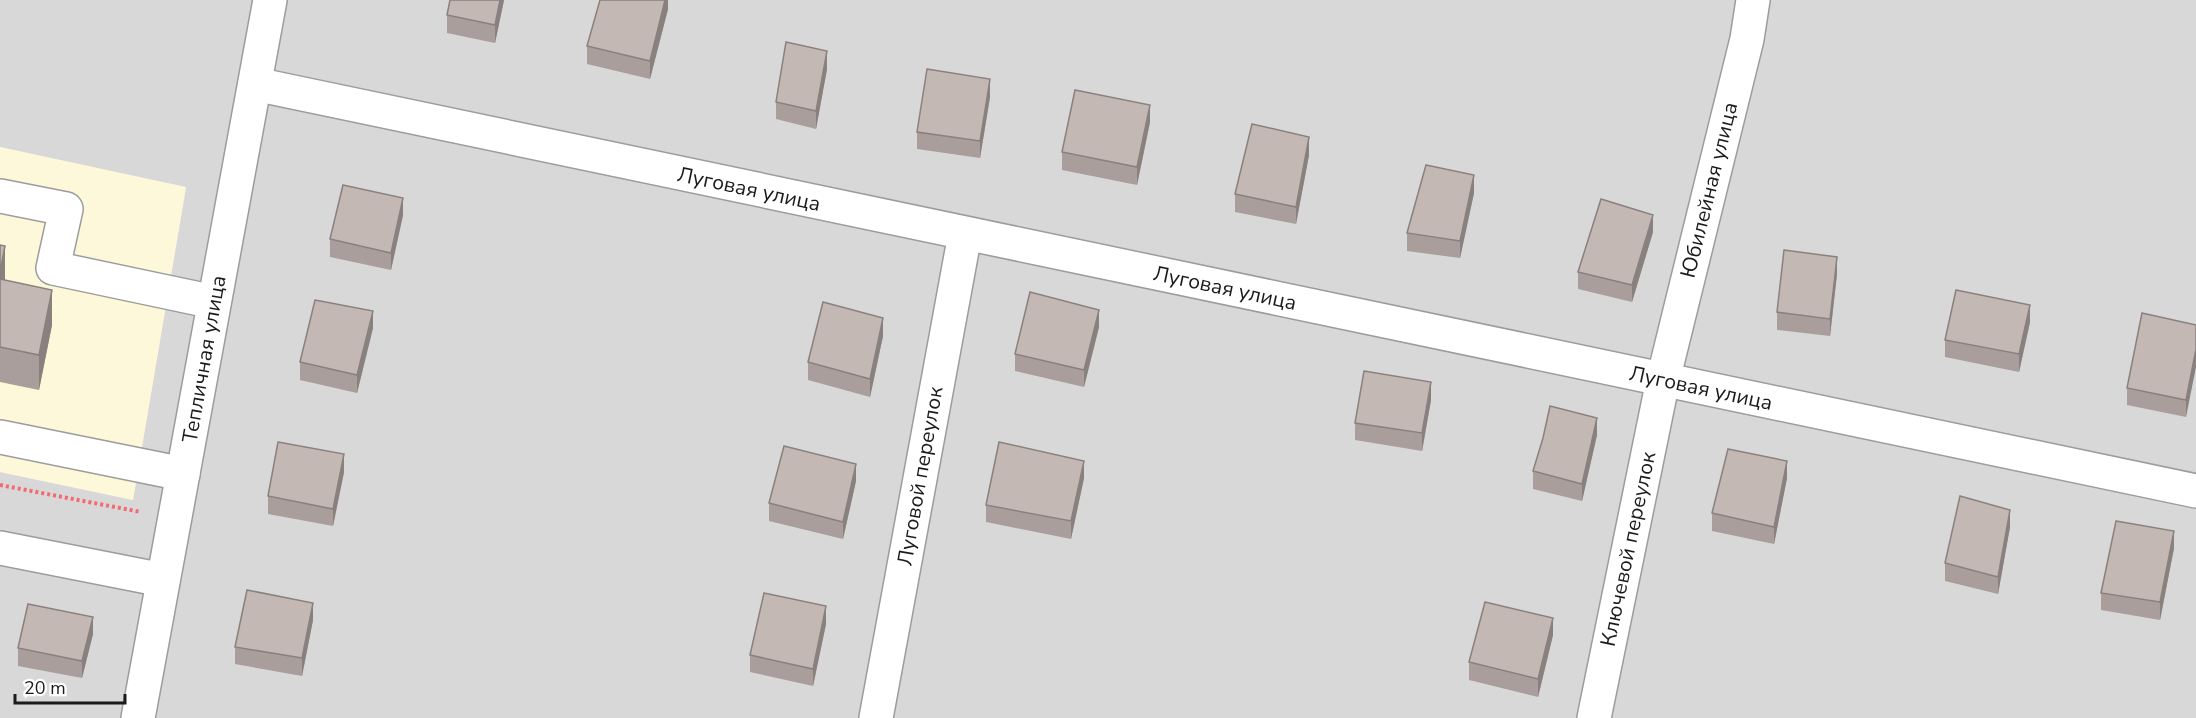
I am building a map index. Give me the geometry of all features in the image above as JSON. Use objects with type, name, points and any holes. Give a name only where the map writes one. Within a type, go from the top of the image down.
[{"type":"street","name":"Тепличная улица","points":[[138,718],[270,0]]},
{"type":"street","name":"Юбилейная улица","points":[[1663,380],[1747,39],[1753,0]]},
{"type":"street","name":"Луговая улица","points":[[255,84],[2196,491]]},
{"type":"street","points":[[0,196],[66,209],[52,268],[214,302]]},
{"type":"street","name":"Луговой переулок","points":[[876,718],[965,234]]},
{"type":"street","name":"Ключевой переулок","points":[[1594,718],[1663,380]]},
{"type":"street","points":[[0,437],[183,474]]},
{"type":"street","points":[[0,548],[163,580]]},
{"type":"shaded area","points":[[0,0],[2196,0],[2196,718],[0,718],[0,472],[133,500],[186,188],[0,147]]},
{"type":"shaded area","points":[[0,147],[186,187],[133,500],[0,472]]},
{"type":"building","points":[[450,0],[500,0],[495,25],[447,15]]},
{"type":"building","points":[[600,0],[665,0],[650,61],[587,46]]},
{"type":"building","points":[[786,42],[827,51],[816,111],[776,102]]},
{"type":"building","points":[[927,69],[990,79],[980,141],[917,132]]},
{"type":"building","points":[[1075,90],[1150,105],[1137,167],[1062,152]]},
{"type":"building","points":[[1252,124],[1309,137],[1296,207],[1235,194]]},
{"type":"building","points":[[1426,165],[1474,175],[1460,241],[1407,233]]},
{"type":"building","points":[[343,185],[403,198],[391,253],[330,239]]},
{"type":"building","points":[[1601,199],[1653,215],[1632,285],[1578,272]]},
{"type":"building","points":[[0,245],[5,246],[0,272]]},
{"type":"building","points":[[1784,250],[1837,257],[1830,319],[1777,312]]},
{"type":"building","points":[[0,279],[52,290],[39,355],[0,347]]},
{"type":"building","points":[[1956,290],[2030,305],[2019,354],[1945,340]]},
{"type":"building","points":[[1030,292],[1099,310],[1084,370],[1015,354]]},
{"type":"building","points":[[315,300],[373,311],[357,375],[300,362]]},
{"type":"building","points":[[823,302],[883,318],[870,379],[808,362]]},
{"type":"building","points":[[2142,313],[2196,325],[2196,349],[2186,400],[2127,388]]},
{"type":"building","points":[[1364,371],[1431,382],[1422,433],[1355,423]]},
{"type":"building","points":[[1550,406],[1597,418],[1582,484],[1533,471]]},
{"type":"building","points":[[278,442],[344,454],[333,509],[268,496]]},
{"type":"building","points":[[999,442],[1084,461],[1071,521],[986,505]]},
{"type":"building","points":[[784,446],[856,464],[843,522],[769,503]]},
{"type":"building","points":[[1728,449],[1787,461],[1774,527],[1712,513]]},
{"type":"building","points":[[1960,496],[2010,510],[1998,577],[1945,563]]},
{"type":"building","points":[[2116,521],[2174,531],[2160,602],[2101,593]]},
{"type":"building","points":[[247,590],[313,603],[302,658],[235,647]]},
{"type":"building","points":[[764,593],[826,606],[813,669],[750,655]]},
{"type":"building","points":[[1485,602],[1553,618],[1538,679],[1469,662]]},
{"type":"building","points":[[28,604],[93,617],[82,661],[18,648]]}]
